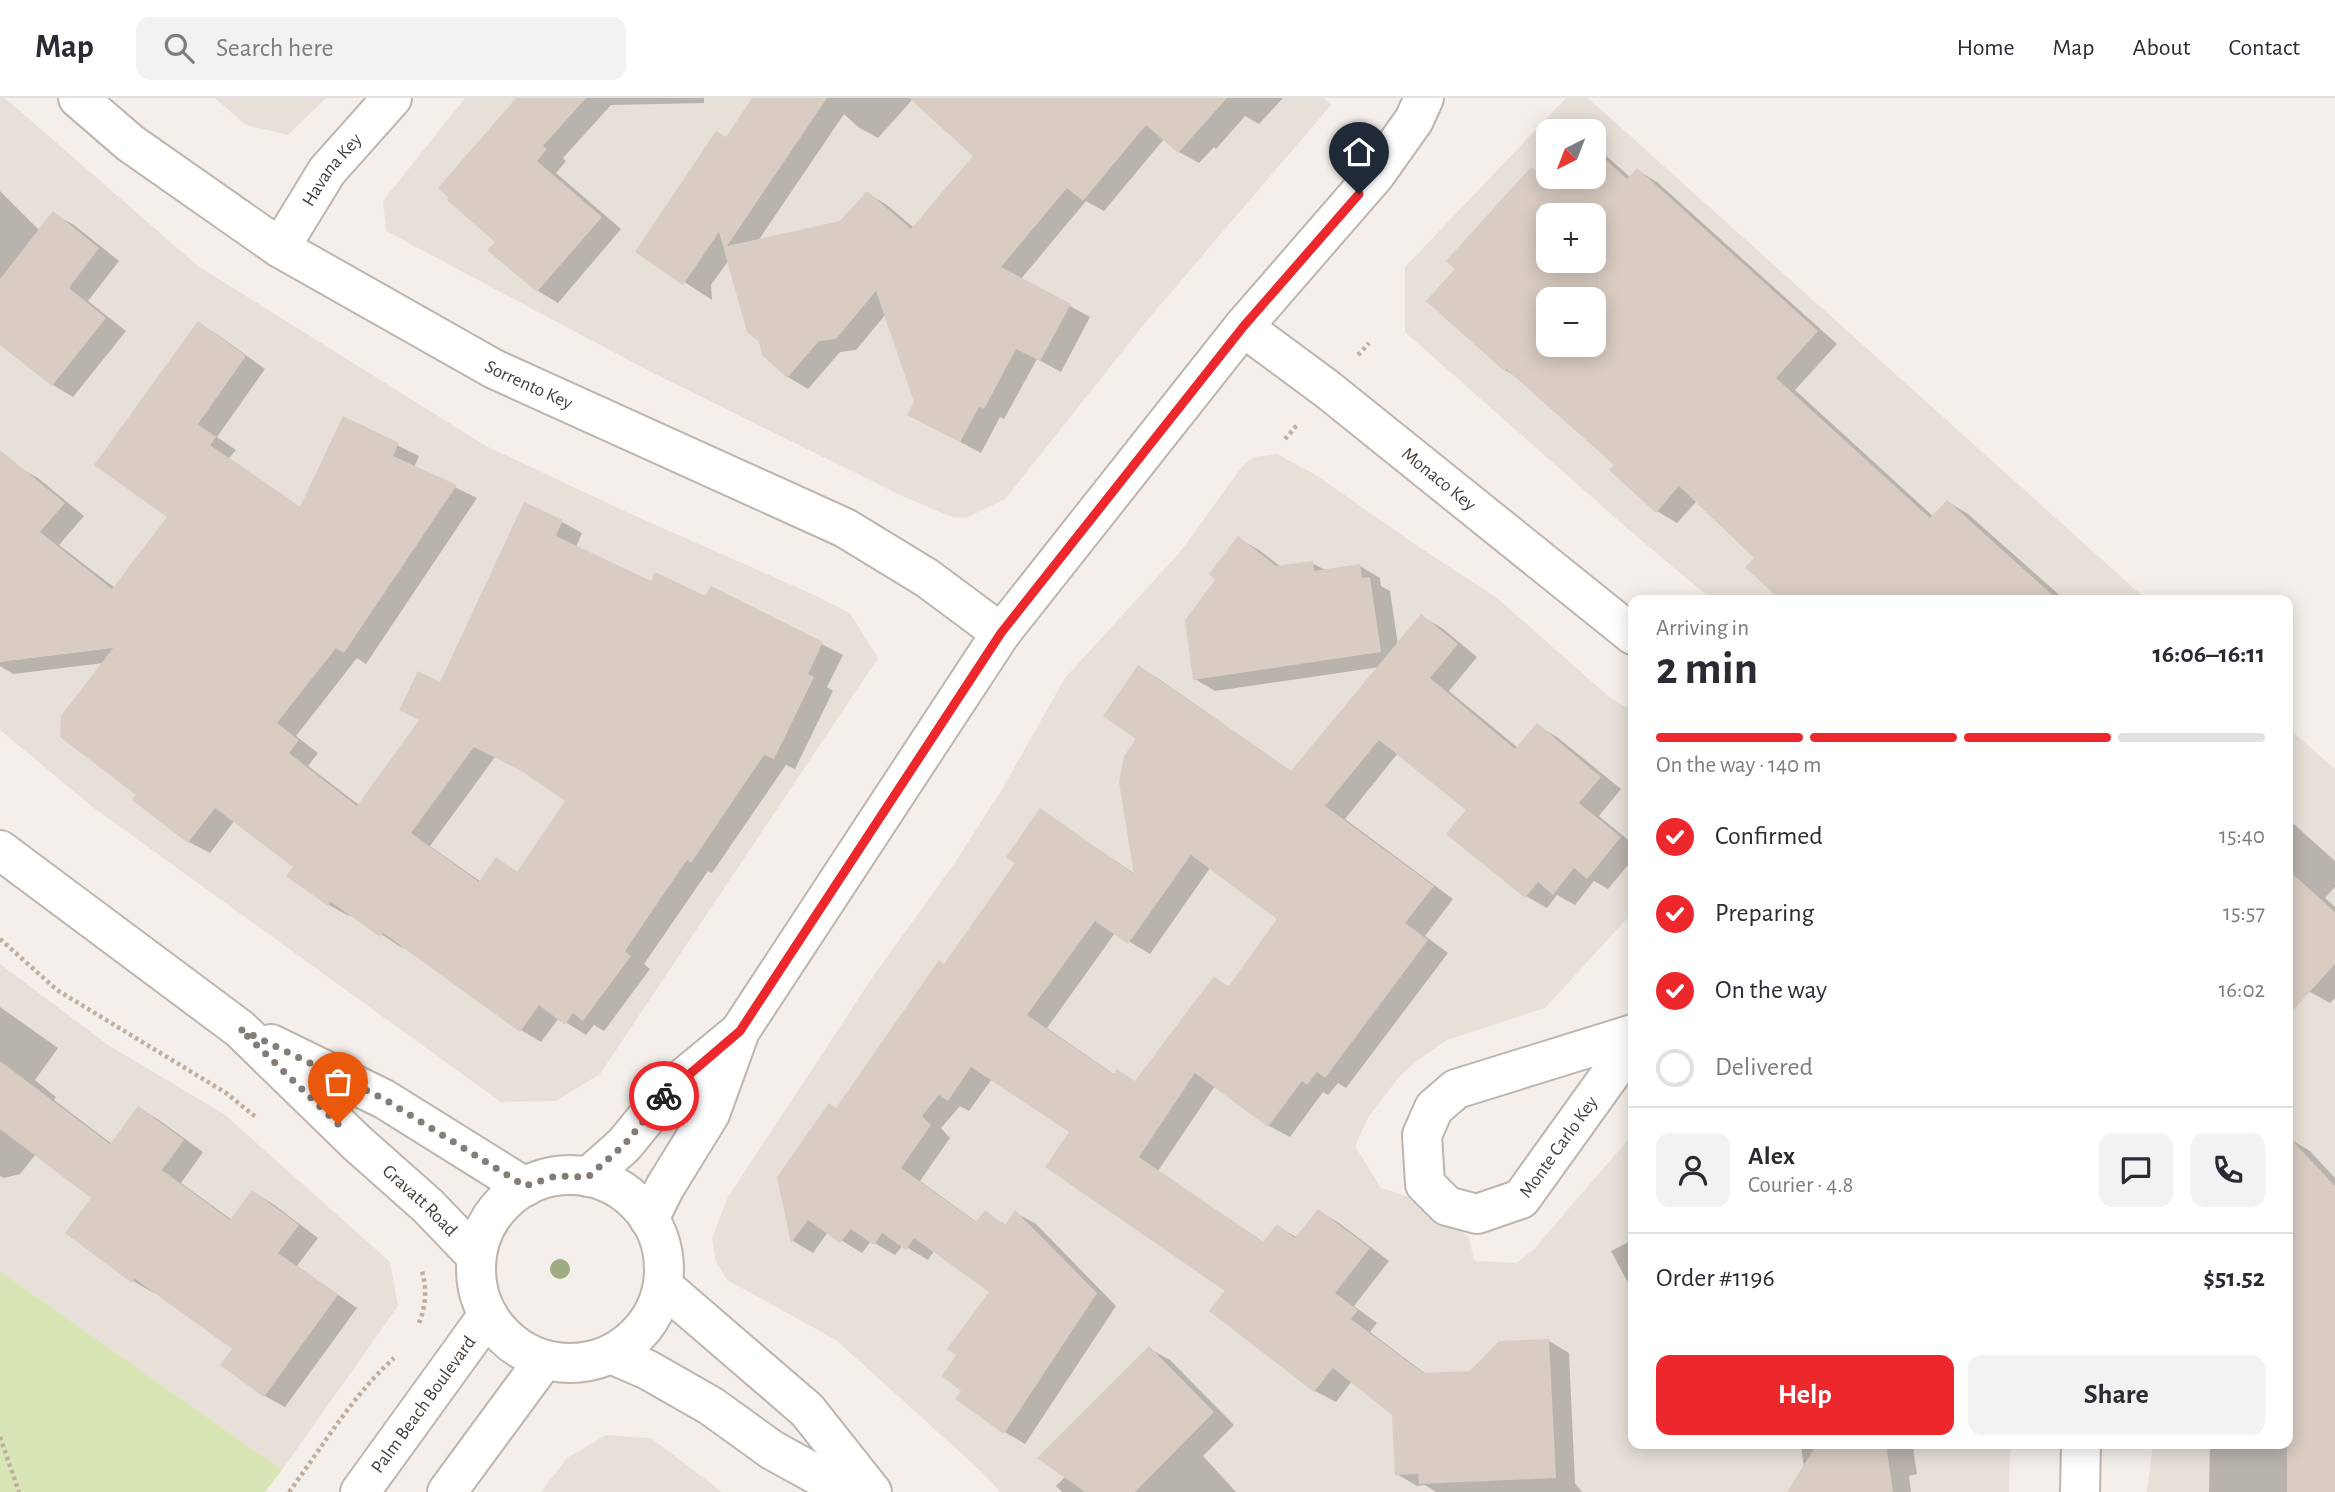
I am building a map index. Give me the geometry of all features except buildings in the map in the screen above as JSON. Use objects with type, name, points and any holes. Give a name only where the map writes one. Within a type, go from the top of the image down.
[{"type":"street","name":"Sorrento Key","points":[[78,98],[130,143],[280,248],[494,369],[845,528],[927,578],[1001,633]]},
{"type":"street","name":"Havana Key","points":[[280,248],[327,171],[392,98]]},
{"type":"street","points":[[649,1219],[665,1186],[710,1114],[740,1031],[1001,633],[1243,327],[1375,174],[1414,120],[1424,98]]},
{"type":"street","name":"Monaco Key","points":[[1243,327],[1327,389],[1628,631]]},
{"type":"street","name":"Gravatt Road","points":[[0,850],[240,1029],[357,1143],[428,1206],[476,1256]]},
{"type":"street","name":"Gravatt Road","points":[[240,1029],[384,1099],[525,1186]]},
{"type":"street","points":[[588,1177],[624,1145],[669,1090],[740,1031]]},
{"type":"street","name":"Monte Carlo Key","points":[[1628,1036],[1456,1089],[1434,1108],[1422,1135],[1425,1184],[1447,1206],[1477,1213],[1521,1199],[1628,1050]]},
{"type":"street","points":[[556,1176],[588,1177],[612,1186],[633,1199],[649,1219],[659,1240],[664,1262],[663,1286],[653,1314],[635,1337],[611,1354],[590,1361],[567,1364],[544,1360],[522,1350],[503,1335],[488,1315],[478,1287],[476,1256],[485,1228],[501,1204],[525,1186],[556,1176]]},
{"type":"street","points":[[663,1286],[807,1410],[872,1492]]},
{"type":"street","name":"Palm Beach Boulevard","points":[[360,1492],[488,1315]]},
{"type":"street","points":[[611,1354],[648,1370],[712,1406],[772,1450],[848,1492]]},
{"type":"street","points":[[447,1492],[544,1360]]},
{"type":"street","points":[[2080,1492],[2081,1449]]},
{"type":"path","points":[[0,939],[57,990],[226,1093],[262,1121]]},
{"type":"path","points":[[415,1332],[425,1310],[425,1282],[419,1264]]},
{"type":"path","points":[[289,1492],[341,1418],[379,1371],[403,1350]]},
{"type":"path","points":[[0,1437],[19,1492]]},
{"type":"shaded area","points":[[0,98],[5,98],[198,266],[486,446],[850,613],[878,658],[600,1074],[556,1101],[501,1102],[94,808],[0,730]]},
{"type":"shaded area","points":[[215,98],[326,98],[288,135],[246,125]]},
{"type":"shaded area","points":[[465,98],[1323,98],[1331,105],[1149,318],[1005,499],[966,518],[952,517],[900,495],[653,373],[386,231],[383,201]]},
{"type":"shaded area","points":[[1566,98],[1588,98],[2141,595],[1706,595],[1405,332],[1405,267],[1536,129],[1536,189],[1606,189],[1606,119],[1546,119]]},
{"type":"shaded area","points":[[1277,454],[1316,475],[1497,598],[1607,695],[1628,709],[1628,917],[1545,1008],[1447,1040],[1400,1076],[1369,1116],[1355,1146],[1381,1188],[1425,1202],[1469,1237],[1474,1261],[1517,1263],[1534,1249],[1628,1140],[1628,1449],[2010,1449],[2009,1492],[1000,1492],[983,1473],[836,1340],[727,1280],[716,1262],[712,1238],[728,1197],[874,975],[954,864],[1001,791],[1065,678],[1180,552],[1244,464],[1254,457]]},
{"type":"shaded area","points":[[2293,732],[2335,769],[2335,1492],[2147,1492],[2152,1449],[2293,1449]]},
{"type":"shaded area","points":[[0,964],[108,1045],[224,1114],[390,1262],[398,1306],[282,1470],[0,1271]]},
{"type":"shaded area","points":[[606,1435],[651,1438],[722,1492],[541,1492],[567,1458]]},
{"type":"green space","points":[[0,1271],[282,1470],[265,1492],[0,1492]]},
{"type":"way so far","points":[[338,1124],[240,1029],[384,1099],[525,1186],[556,1176],[588,1177],[624,1145],[664,1096]]},
{"type":"route","points":[[664,1096],[740,1031],[1001,633],[1243,327],[1359,194]]}]
